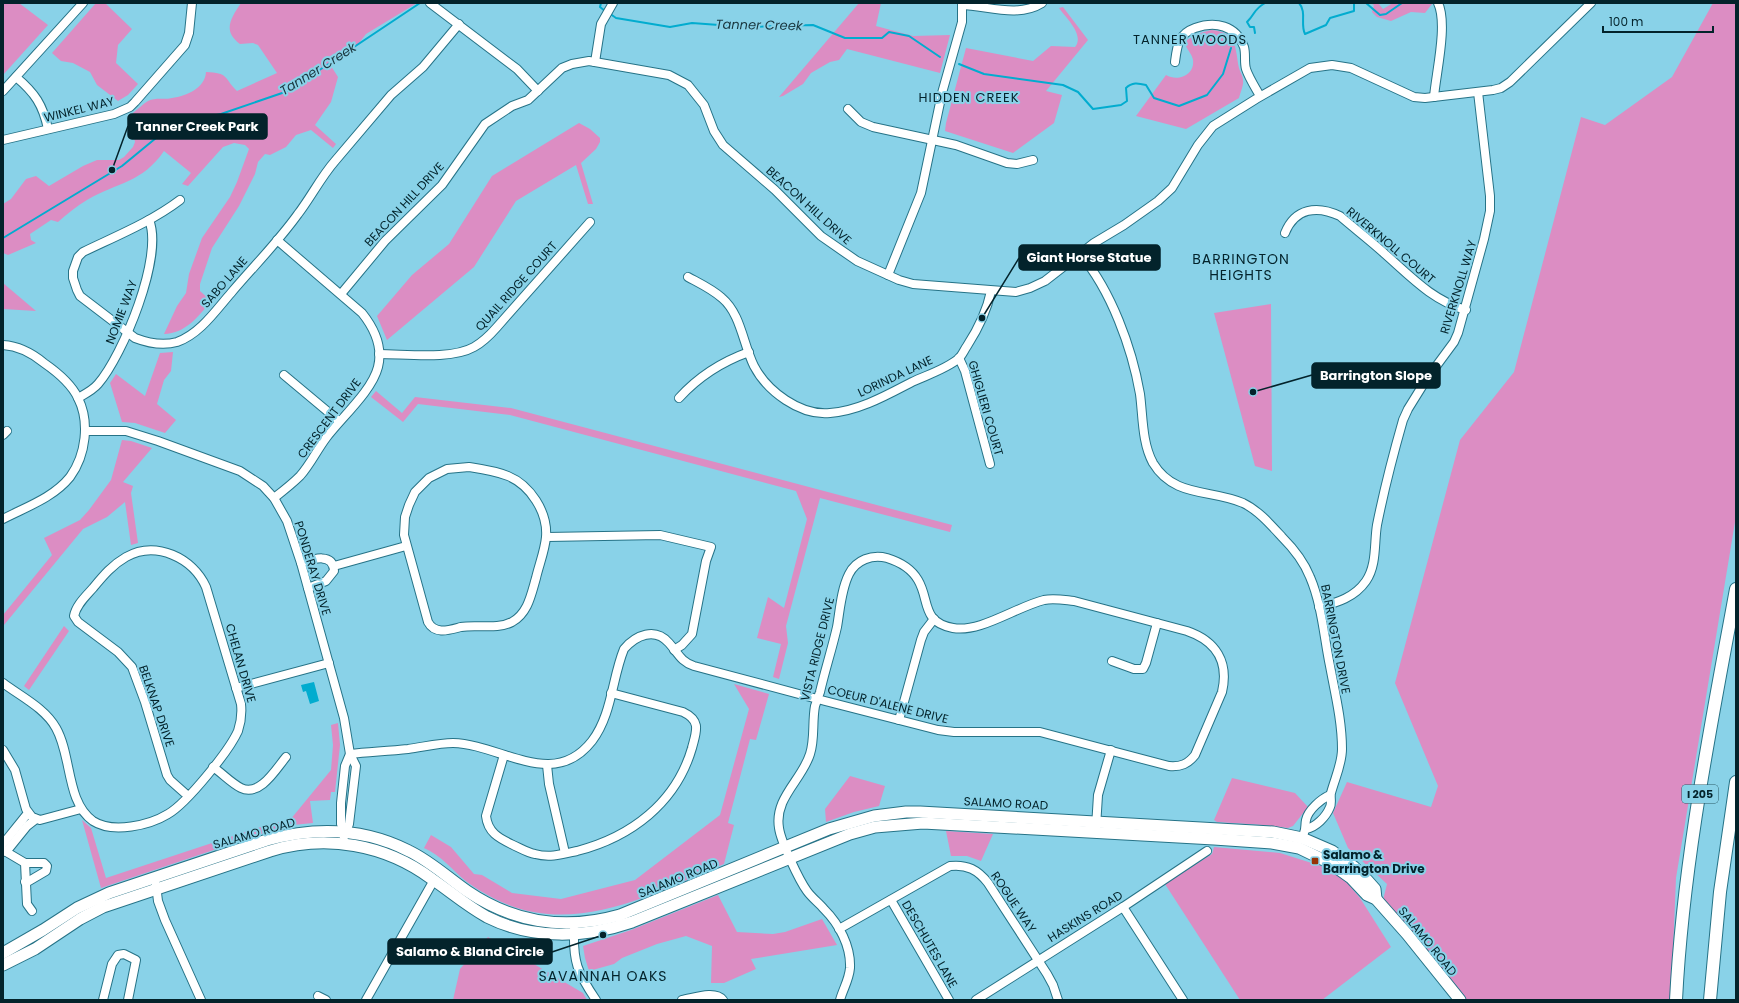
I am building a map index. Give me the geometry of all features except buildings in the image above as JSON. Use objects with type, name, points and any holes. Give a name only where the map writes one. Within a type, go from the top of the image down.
[{"type":"highway","name":"I 205","points":[[1676,1000],[1691,853],[1736,589]]},
{"type":"highway","name":"I 205","points":[[1710,1000],[1720,892],[1736,782]]},
{"type":"main road","name":"SALAMO ROAD","points":[[3,953],[90,901],[116,890],[155,883],[282,848],[344,838],[378,839],[408,850],[441,870],[478,898],[503,911],[574,929],[601,931],[632,922],[854,821],[881,815],[906,812],[1096,827],[1273,832],[1302,838],[1329,849],[1354,867],[1374,889],[1376,899],[1410,937],[1460,1000]]},
{"type":"main road","name":"SALAMO ROAD","points":[[344,838],[367,848],[396,857],[411,865],[434,880],[464,903],[487,917],[505,924],[542,933],[574,929]]},
{"type":"main road","name":"SALAMO ROAD","points":[[3,965],[35,949],[97,910],[155,883]]},
{"type":"street","points":[[3,91],[83,3]]},
{"type":"street","name":"WINKEL WAY","points":[[3,140],[114,114],[130,107],[186,45],[189,33],[192,3]]},
{"type":"street","points":[[430,3],[517,69],[538,91]]},
{"type":"street","points":[[888,275],[920,197],[942,93],[962,22],[962,4],[1009,10],[1024,10],[1042,3]]},
{"type":"street","points":[[1434,98],[1442,34],[1442,15],[1438,3]]},
{"type":"street","name":"BEACON HILL DRIVE","points":[[341,294],[385,241],[442,185],[485,124],[512,106],[528,100],[553,76],[563,68],[572,64],[595,62],[669,75],[688,85],[702,101],[714,131],[723,145],[776,190],[830,243],[857,262],[888,275],[918,285],[1016,292],[1030,288],[1045,281],[1094,244],[1143,212],[1169,191],[1198,145],[1213,126],[1260,96],[1310,68],[1337,65],[1359,70],[1414,96],[1434,98],[1501,88],[1510,82],[1591,3]]},
{"type":"street","points":[[595,62],[598,34],[603,19],[613,4]]},
{"type":"street","name":"SABO LANE","points":[[180,200],[149,220],[83,252],[74,264],[73,278],[80,296],[128,332],[145,342],[157,344],[177,342],[192,334],[213,314],[299,213],[328,168],[391,95],[423,67],[459,24]]},
{"type":"street","points":[[1175,62],[1177,44],[1183,35],[1192,29],[1207,24],[1224,26],[1237,36],[1242,44],[1246,68],[1260,96]]},
{"type":"street","points":[[16,77],[32,91],[39,102],[48,129]]},
{"type":"street","name":"RIVERKNOLL WAY","points":[[1319,607],[1339,603],[1351,595],[1365,582],[1370,572],[1377,525],[1403,420],[1426,380],[1454,342],[1466,310],[1490,211],[1490,196],[1478,92]]},
{"type":"street","points":[[848,109],[861,122],[873,127],[956,146],[1007,162],[1017,164],[1033,160]]},
{"type":"street","name":"RIVERKNOLL COURT","points":[[1284,233],[1292,218],[1299,213],[1316,210],[1332,213],[1345,221],[1383,252],[1434,297],[1466,310]]},
{"type":"street","name":"NOMIE WAY","points":[[78,398],[98,384],[114,362],[128,332],[141,298],[153,249],[153,231],[149,220]]},
{"type":"street","name":"QUAIL RIDGE COURT","points":[[379,354],[444,355],[460,353],[474,348],[487,338],[499,325],[590,222]]},
{"type":"street","name":"CRESCENT DRIVE","points":[[274,498],[300,476],[339,421],[370,383],[378,367],[379,354],[377,338],[369,322],[362,313],[277,240]]},
{"type":"street","name":"BARRINGTON DRIVE","points":[[1080,254],[1104,288],[1128,350],[1139,393],[1145,442],[1154,464],[1166,478],[1188,491],[1229,498],[1243,503],[1255,511],[1284,539],[1299,557],[1310,577],[1319,607],[1342,732],[1342,751],[1338,772],[1330,795],[1331,806],[1314,827],[1302,838]]},
{"type":"street","name":"LORINDA LANE","points":[[688,277],[722,298],[736,318],[754,366],[780,397],[801,407],[830,413],[863,406],[940,369],[959,358],[980,323],[991,291]]},
{"type":"street","points":[[3,346],[10,346],[32,353],[59,374],[78,398],[82,411],[85,431],[83,448],[78,463],[70,477],[48,496],[4,516]]},
{"type":"street","points":[[679,398],[689,386],[714,367],[749,352]]},
{"type":"street","name":"GHIGLIERI COURT","points":[[959,358],[965,371],[990,464]]},
{"type":"street","points":[[284,375],[339,421]]},
{"type":"street","name":"PONDERAY DRIVE","points":[[85,431],[126,431],[158,440],[240,471],[263,486],[274,498],[287,521],[301,563],[344,718],[350,754],[356,766],[349,824],[344,838]]},
{"type":"street","points":[[469,467],[508,476],[518,482],[539,505],[544,521],[546,536],[528,604],[517,618],[503,625],[471,625],[444,631],[431,627],[428,622],[406,546],[404,535],[405,517],[415,492],[429,478],[438,473],[455,468],[469,467]]},
{"type":"street","points":[[546,536],[660,535],[711,547],[692,634],[682,646],[674,650]]},
{"type":"street","points":[[334,566],[406,546]]},
{"type":"street","name":"CHELAN DRIVE","points":[[74,616],[82,600],[112,566],[127,556],[145,550],[173,554],[190,565],[204,580],[242,712],[238,731],[213,767],[178,807],[167,814],[152,821],[119,828],[103,826],[89,817],[81,809]]},
{"type":"street","name":"VISTA RIDGE DRIVE","points":[[840,1000],[850,969],[847,948],[839,929],[824,909],[807,891],[779,830],[779,813],[783,800],[807,763],[810,753],[813,741],[814,715],[817,699],[849,574],[858,563],[875,557],[890,559],[905,565],[918,580],[927,609],[934,619]]},
{"type":"street","points":[[301,563],[316,558],[325,558],[331,561],[334,566],[334,571],[326,581],[308,588]]},
{"type":"street","name":"COEUR D'ALENE DRIVE","points":[[350,754],[452,743],[476,746],[520,760],[547,765],[559,762],[576,755],[592,742],[604,721],[624,649],[633,639],[647,634],[658,636],[669,644],[687,664],[931,729],[954,732],[1040,732],[1169,766],[1182,765],[1190,761],[1195,755],[1222,692],[1224,682],[1223,667],[1219,656],[1211,645],[1196,634],[1074,601],[1058,599],[1039,602],[1003,617],[966,629],[945,626],[934,619]]},
{"type":"street","name":"BELKNAP DRIVE","points":[[74,616],[78,622],[118,652],[132,667],[145,702],[167,775],[170,780],[188,796]]},
{"type":"street","points":[[899,720],[920,640],[934,619]]},
{"type":"street","points":[[1112,661],[1134,669],[1143,669],[1157,623]]},
{"type":"street","points":[[236,688],[328,662]]},
{"type":"street","points":[[3,683],[41,711],[56,728],[64,746],[75,794],[81,809],[40,820],[28,813],[15,770],[3,750]]},
{"type":"street","points":[[504,755],[486,816],[487,824],[499,838],[528,852],[546,856],[596,846],[621,835],[651,813],[667,797],[676,785],[690,753],[697,728],[693,718],[678,710],[611,693]]},
{"type":"street","points":[[1096,827],[1098,795],[1111,750]]},
{"type":"street","points":[[213,767],[241,788],[253,789],[258,788],[270,777],[286,757]]},
{"type":"street","points":[[547,765],[549,784],[566,853]]},
{"type":"street","points":[[1302,838],[1306,819],[1322,798],[1330,795]]},
{"type":"street","points":[[4,848],[28,813]]},
{"type":"street","points":[[4,848],[36,819]]},
{"type":"street","points":[[4,848],[25,863],[44,863],[47,866],[46,871],[26,882]]},
{"type":"street","name":"HASKINS ROAD","points":[[976,1000],[1123,907],[1207,851]]},
{"type":"street","points":[[25,863],[27,904],[32,911]]},
{"type":"street","name":"ROGUE WAY","points":[[839,929],[950,866],[961,866],[974,869],[982,875],[988,883],[1038,960],[1053,984],[1058,1000]]},
{"type":"street","points":[[366,1000],[434,880]]},
{"type":"street","points":[[155,883],[158,901],[165,920],[201,1000]]},
{"type":"street","name":"DESCHUTES LANE","points":[[891,900],[949,1000]]},
{"type":"street","points":[[1123,907],[1183,1000]]},
{"type":"street","points":[[574,929],[575,955],[578,971],[596,1000]]},
{"type":"street","points":[[103,1000],[112,964],[118,955],[124,954],[136,960],[128,1000]]},
{"type":"street","points":[[682,1000],[712,995],[717,995],[723,1000]]},
{"type":"street","points":[[318,996],[326,1000]]},
{"type":"shaded area","points":[[3,3],[19,3],[48,25],[3,75]]},
{"type":"shaded area","points":[[96,3],[105,3],[132,29],[118,45],[116,63],[138,84],[128,95],[118,101],[97,85],[90,72],[73,63],[61,61],[52,53]]},
{"type":"shaded area","points":[[241,3],[417,3],[366,34],[352,52],[331,66],[338,77],[331,102],[315,125],[336,144],[333,148],[311,130],[296,135],[286,147],[270,155],[265,154],[258,162],[255,174],[239,206],[212,248],[200,284],[200,291],[211,301],[196,318],[179,331],[164,334],[177,306],[186,293],[189,274],[202,238],[230,197],[237,182],[249,149],[245,145],[234,143],[223,147],[188,186],[182,184],[191,173],[164,151],[156,162],[138,176],[98,194],[72,210],[58,222],[51,220],[30,234],[31,240],[36,243],[8,255],[3,253],[3,204],[11,199],[26,179],[36,176],[49,186],[83,166],[97,160],[119,160],[124,157],[133,147],[135,142],[130,119],[133,118],[133,113],[148,101],[169,99],[189,93],[199,87],[205,78],[206,72],[219,73],[225,77],[237,91],[277,73],[258,45],[253,43],[240,44],[231,34],[230,24]]},
{"type":"shaded area","points":[[859,3],[881,3],[876,26],[913,36],[950,35],[940,73],[847,49],[839,60],[830,62],[811,73],[803,84],[779,97]]},
{"type":"shaded area","points":[[1370,3],[1378,3],[1383,9],[1393,3],[1432,4],[1425,13],[1411,12],[1391,21],[1377,17],[1372,12],[1374,5]]},
{"type":"shaded area","points":[[1713,3],[1736,3],[1736,516],[1676,878],[1671,1000],[1467,1000],[1383,900],[1387,884],[1348,848],[1333,813],[1347,782],[1431,807],[1438,786],[1395,683],[1460,440],[1514,372],[1581,117],[1605,125],[1672,77]]},
{"type":"shaded area","points":[[1063,7],[1088,40],[1046,91],[1062,95],[1054,123],[1013,153],[945,131],[966,48],[1033,61],[1051,46],[1075,47],[1078,37],[1070,22],[1059,8]]},
{"type":"shaded area","points":[[1211,30],[1220,31],[1226,34],[1234,43],[1239,68],[1243,78],[1239,98],[1186,129],[1136,116],[1166,75],[1176,78],[1185,76],[1191,70],[1193,60],[1186,46],[1187,40],[1197,34]]},
{"type":"shaded area","points":[[579,123],[590,129],[600,138],[600,142],[596,149],[581,163],[593,204],[588,204],[576,165],[516,201],[474,267],[387,340],[377,316],[412,275],[449,244],[492,176]]},
{"type":"shaded area","points":[[3,283],[36,311],[3,309]]},
{"type":"shaded area","points":[[1271,304],[1272,471],[1255,466],[1214,313]]},
{"type":"shaded area","points":[[173,352],[171,371],[164,380],[157,404],[176,420],[165,433],[135,423],[122,422],[110,383],[116,374],[145,396],[160,353]]},
{"type":"shaded area","points":[[376,391],[402,413],[415,397],[511,408],[952,525],[950,532],[820,498],[786,626],[788,643],[779,679],[773,677],[781,644],[757,638],[768,597],[784,608],[807,519],[796,491],[510,415],[418,404],[403,422],[371,397]]},
{"type":"shaded area","points":[[122,440],[131,441],[152,448],[123,482],[133,486],[131,493],[138,543],[131,545],[125,502],[107,517],[83,529],[4,625],[3,615],[52,555],[44,538],[80,520],[89,510],[111,480]]},
{"type":"shaded area","points":[[64,626],[69,631],[29,690],[24,686]]},
{"type":"shaded area","points":[[734,684],[769,694],[756,740],[750,739],[728,823],[734,825],[724,864],[639,899],[610,908],[581,913],[552,914],[523,910],[493,898],[467,882],[442,859],[424,848],[431,835],[451,847],[474,874],[482,875],[512,893],[561,899],[635,880],[720,815],[749,709]]},
{"type":"shaded area","points":[[338,723],[340,745],[335,792],[331,792],[330,800],[310,801],[313,823],[293,825],[270,831],[101,888],[82,820],[91,828],[106,878],[270,824],[290,820],[331,770],[333,745],[331,725]]},
{"type":"shaded area","points":[[850,776],[885,786],[879,806],[854,812],[826,822],[825,809]]},
{"type":"shaded area","points":[[1232,778],[1295,793],[1308,807],[1293,826],[1288,828],[1217,822],[1214,820]]},
{"type":"shaded area","points":[[946,831],[993,834],[981,861],[967,856],[951,856]]},
{"type":"shaded area","points":[[1214,847],[1280,853],[1337,871],[1360,898],[1391,947],[1322,1000],[1240,1000],[1165,884],[1212,854]]},
{"type":"shaded area","points":[[718,895],[737,932],[773,934],[785,932],[822,919],[837,945],[751,959],[756,969],[724,983],[711,983],[712,946],[686,936],[657,944],[622,958],[614,964],[589,971],[583,946],[631,930]]},
{"type":"shaded area","points":[[488,937],[583,993],[587,1000],[453,1000],[460,969]]},
{"type":"water","points":[[314,682],[319,701],[310,704],[306,691],[303,692],[301,685]]},
{"type":"waterway","name":"Tanner Creek","points":[[3,238],[122,166],[156,138],[184,122],[221,114],[288,91],[420,3]]},
{"type":"waterway","name":"Tanner Creek","points":[[601,3],[600,7],[605,11]]},
{"type":"waterway","name":"Tanner Creek","points":[[1255,33],[1254,27],[1250,27],[1247,22],[1256,10],[1265,3]]},
{"type":"waterway","name":"Tanner Creek","points":[[1299,3],[1303,10],[1303,26],[1305,34],[1326,25],[1330,18],[1354,11],[1354,3]]},
{"type":"waterway","name":"Tanner Creek","points":[[1366,3],[1380,15],[1386,14],[1402,3]]},
{"type":"waterway","name":"Tanner Creek","points":[[609,13],[616,18],[670,27],[692,23],[746,27],[813,25],[845,38],[882,38],[889,32],[909,36],[940,57]]},
{"type":"waterway","name":"Tanner Creek","points":[[959,64],[984,74],[1063,85],[1078,92],[1093,109],[1121,105],[1127,101],[1126,88],[1135,84],[1146,85],[1154,98],[1179,106],[1207,95],[1223,74],[1231,48]]},
{"type":"place","name":"Tanner Creek Park","points":[[112,170]]},
{"type":"place","name":"Giant Horse Statue","points":[[982,318]]},
{"type":"place","name":"Barrington Slope","points":[[1253,392]]},
{"type":"place","name":"Salamo & Barrington Drive","points":[[1315,861]]},
{"type":"place","name":"Salamo & Bland Circle","points":[[603,935]]},
{"type":"district","name":"TANNER WOODS","points":[[1190,39]]},
{"type":"district","name":"HIDDEN CREEK","points":[[969,97]]},
{"type":"district","name":"BARRINGTON HEIGHTS","points":[[1241,268]]},
{"type":"district","name":"SAVANNAH OAKS","points":[[603,976]]}]
